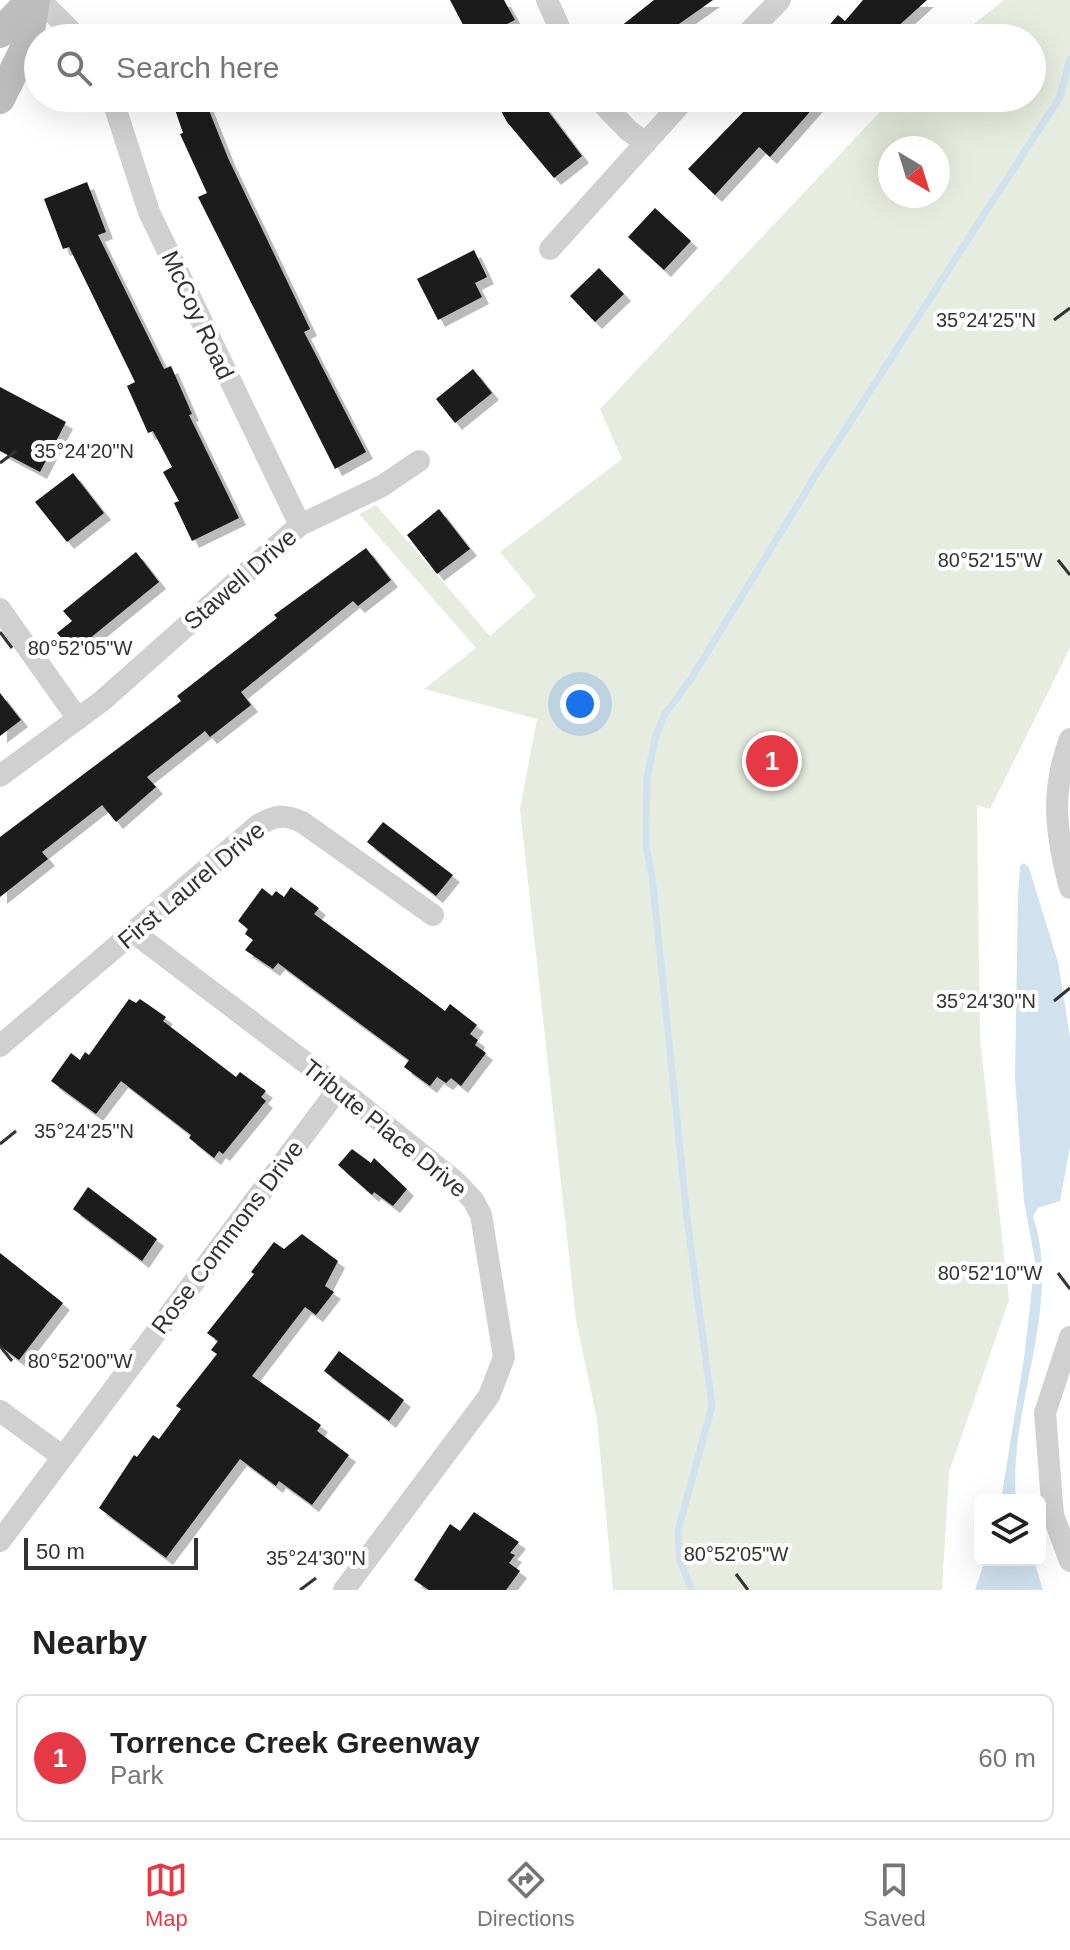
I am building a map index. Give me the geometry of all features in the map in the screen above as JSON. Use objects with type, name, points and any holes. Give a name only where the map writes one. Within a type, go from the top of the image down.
[{"type":"main road","points":[[0,33],[35,0]]},
{"type":"main road","points":[[31,24],[35,0]]},
{"type":"main road","points":[[0,99],[24,50]]},
{"type":"street","points":[[35,0],[62,24]]},
{"type":"street","points":[[547,0],[558,24]]},
{"type":"street","points":[[757,24],[780,0]]},
{"type":"street","name":"McCoy Road","points":[[117,112],[149,212],[300,525]]},
{"type":"street","points":[[611,112],[646,143]]},
{"type":"street","points":[[550,249],[674,112]]},
{"type":"street","name":"Stawell Drive","points":[[0,776],[78,719],[300,525],[382,486],[419,461]]},
{"type":"street","points":[[0,609],[78,719]]},
{"type":"street","points":[[1070,739],[1061,761],[1056,835],[1070,888]]},
{"type":"street","name":"First Laurel Drive","points":[[0,1046],[258,825],[285,815],[302,822],[433,915]]},
{"type":"street","name":"Tribute Place Drive","points":[[133,932],[339,1088],[455,1181],[473,1200],[481,1215],[504,1357],[489,1396],[344,1590]]},
{"type":"street","name":"Rose Commons Drive","points":[[0,1541],[339,1088]]},
{"type":"street","points":[[1070,1337],[1045,1413],[1053,1515],[1070,1561]]},
{"type":"street","points":[[0,1411],[63,1457]]},
{"type":"shaded area","points":[[1004,0],[1070,0],[1070,648],[990,809],[977,805],[980,1039],[1009,1300],[949,1472],[942,1590],[613,1590],[597,1420],[576,1320],[520,809],[537,719],[424,689],[476,648],[359,514],[376,505],[490,636],[536,596],[500,552],[622,459],[600,409],[880,112],[1046,112],[1046,24],[974,24]]},
{"type":"water","points":[[1024,863],[1029,868],[1058,962],[1070,1037],[1070,1147],[1060,1201],[1038,1208],[1033,1216],[1041,1251],[1039,1322],[1020,1429],[1016,1494],[1002,1494],[1024,1358],[1035,1261],[1024,1201],[1015,1078],[1020,866]]},
{"type":"water","points":[[983,1566],[1036,1566],[1043,1590],[975,1590]]},
{"type":"building","points":[[450,0],[504,0],[515,20],[507,24],[463,24]]},
{"type":"building","points":[[654,0],[713,0],[679,24],[624,24]]},
{"type":"building","points":[[863,0],[927,0],[900,24],[830,24],[838,15],[845,21]]},
{"type":"building","points":[[176,112],[210,112],[228,158],[310,329],[304,332],[366,452],[335,469],[198,197],[207,193],[180,134],[183,133]]},
{"type":"building","points":[[502,112],[549,112],[582,156],[554,178]]},
{"type":"building","points":[[743,112],[810,112],[770,157],[759,147],[715,195],[688,169]]},
{"type":"building","points":[[87,182],[106,232],[98,235],[164,369],[171,366],[192,414],[189,415],[239,518],[192,541],[174,503],[179,501],[163,472],[172,467],[153,431],[148,433],[127,386],[135,382],[69,247],[63,249],[44,199]]},
{"type":"building","points":[[655,208],[691,241],[664,270],[628,237]]},
{"type":"building","points":[[474,250],[487,277],[475,283],[482,297],[438,320],[417,279]]},
{"type":"building","points":[[599,268],[624,294],[595,322],[570,296]]},
{"type":"building","points":[[473,369],[492,393],[455,423],[436,399]]},
{"type":"building","points":[[0,387],[66,422],[40,472],[0,451]]},
{"type":"building","points":[[73,473],[104,513],[67,542],[35,502]]},
{"type":"building","points":[[439,509],[470,549],[437,574],[407,535]]},
{"type":"building","points":[[366,548],[391,580],[358,606],[353,601],[241,692],[251,705],[210,737],[205,731],[147,777],[156,787],[116,822],[102,805],[42,852],[48,859],[0,897],[0,837],[181,701],[177,696],[277,618],[274,615]]},
{"type":"building","points":[[136,552],[159,582],[73,652],[57,633],[72,621],[63,611]]},
{"type":"building","points":[[0,693],[21,720],[0,736]]},
{"type":"building","points":[[383,822],[453,875],[436,896],[367,842]]},
{"type":"building","points":[[291,887],[319,908],[314,914],[445,1011],[450,1004],[477,1025],[470,1034],[478,1040],[475,1045],[486,1053],[461,1086],[451,1078],[446,1083],[437,1077],[430,1086],[404,1067],[409,1060],[278,963],[273,969],[245,950],[253,940],[245,934],[248,929],[238,921],[262,888],[272,896],[276,891],[284,897]]},
{"type":"building","points":[[129,999],[136,1003],[140,999],[166,1017],[163,1021],[236,1077],[240,1072],[266,1091],[261,1097],[266,1101],[223,1154],[219,1151],[214,1158],[189,1138],[191,1135],[121,1081],[96,1114],[51,1081],[71,1053],[80,1060],[85,1052],[89,1055]]},
{"type":"building","points":[[352,1149],[371,1163],[374,1158],[407,1189],[393,1206],[374,1192],[372,1195],[338,1165]]},
{"type":"building","points":[[88,1187],[157,1239],[142,1261],[73,1209]]},
{"type":"building","points":[[302,1234],[338,1261],[325,1286],[334,1292],[316,1315],[305,1307],[252,1376],[321,1425],[317,1431],[349,1455],[312,1505],[279,1481],[276,1486],[240,1459],[166,1558],[99,1508],[134,1455],[137,1457],[153,1435],[159,1439],[181,1409],[176,1406],[217,1354],[211,1350],[218,1341],[207,1333],[254,1274],[251,1272],[274,1242],[284,1249]]},
{"type":"building","points":[[0,1253],[63,1303],[19,1360],[0,1346]]},
{"type":"building","points":[[339,1351],[404,1400],[389,1421],[324,1371]]},
{"type":"building","points":[[474,1512],[519,1542],[510,1553],[515,1555],[509,1563],[520,1571],[506,1590],[429,1590],[414,1580],[450,1524],[460,1531]]},
{"type":"waterway","points":[[692,1590],[680,1561],[678,1531],[712,1406],[687,1218],[652,875],[646,847],[647,778],[656,735],[665,714],[691,679],[819,470],[1060,97],[1070,59]]},
{"type":"place","name":"Torrence Creek Greenway","points":[[772,761]]}]
